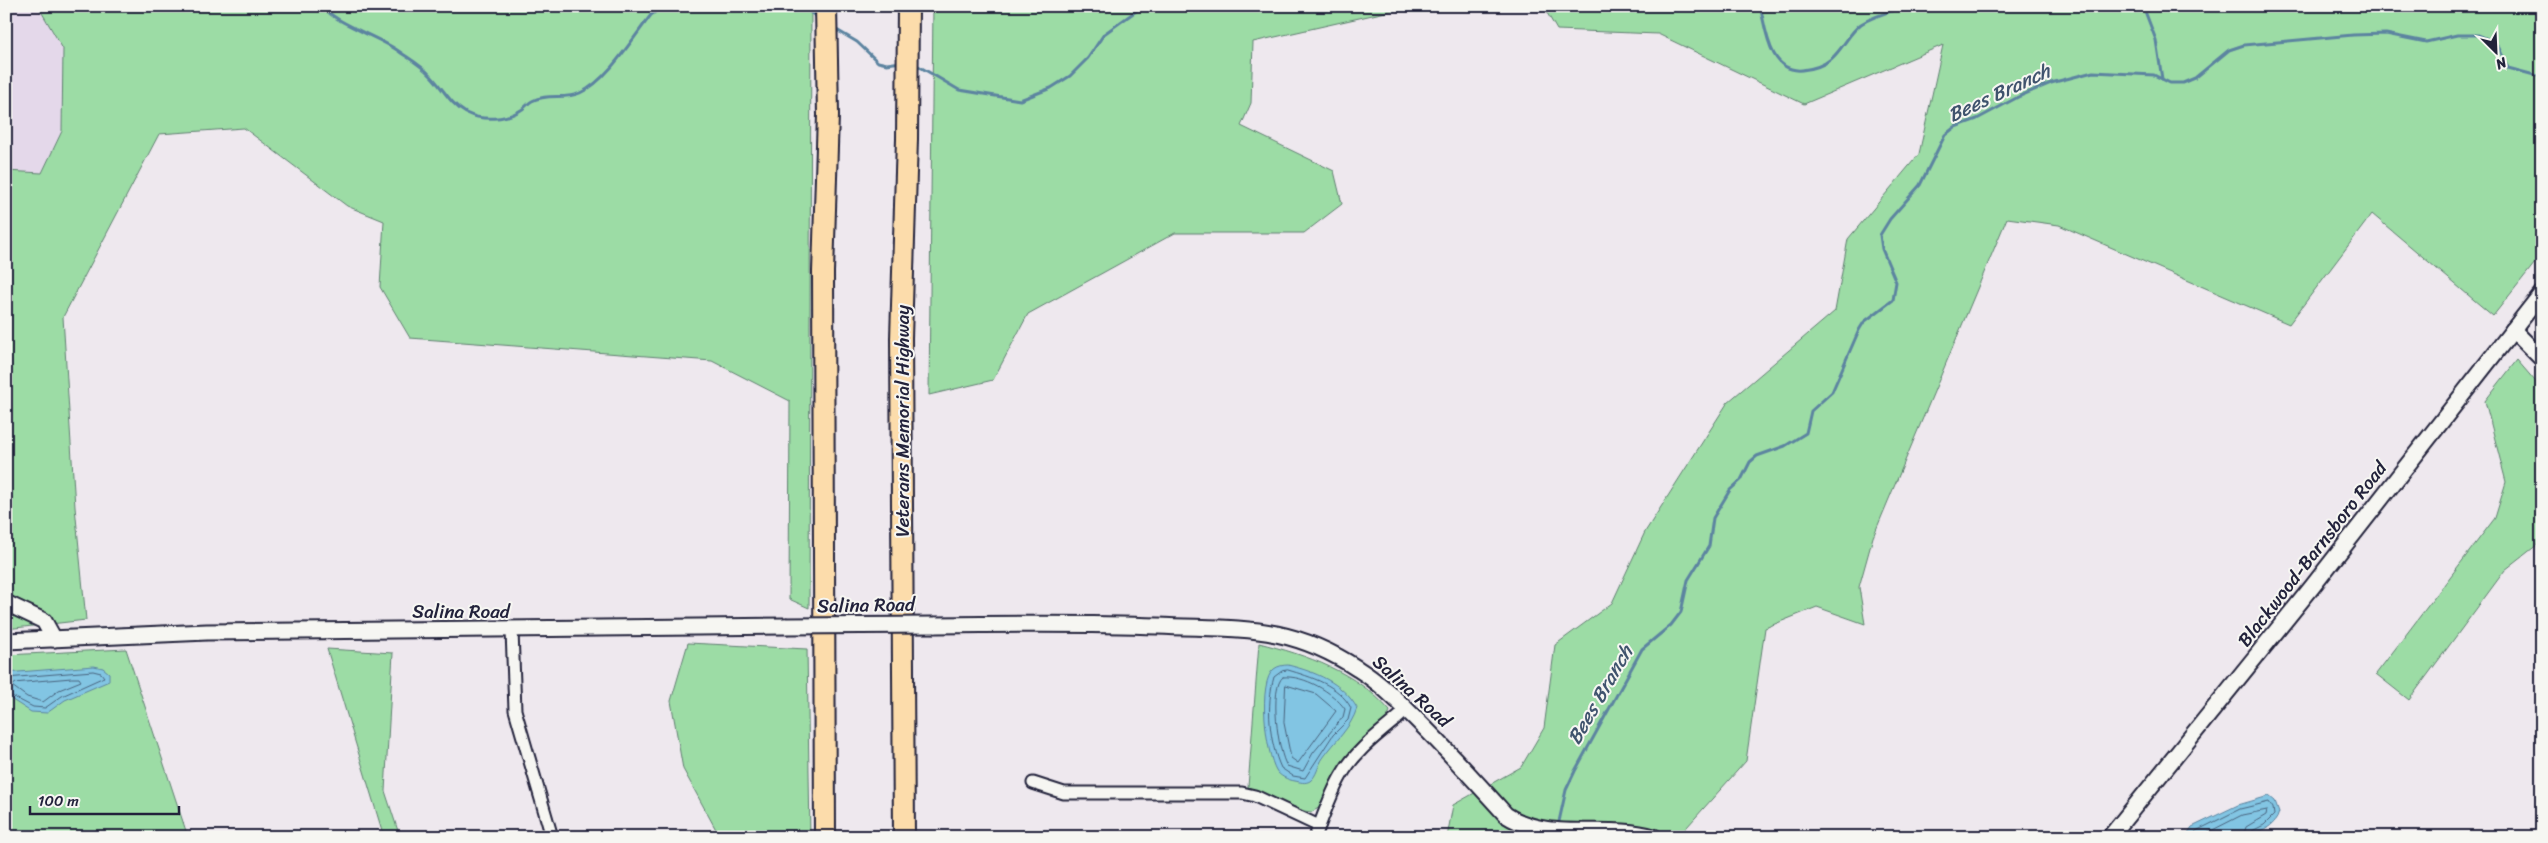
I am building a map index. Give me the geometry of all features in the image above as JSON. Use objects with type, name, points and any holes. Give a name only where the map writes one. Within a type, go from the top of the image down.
[{"type":"highway","points":[[826,6],[828,114],[823,272],[826,837]]},
{"type":"highway","name":"Veterans Memorial Highway","points":[[904,837],[901,338],[907,138],[908,6]]},
{"type":"street","name":"Blackwood-Barnsboro Road","points":[[2110,837],[2312,587],[2542,293]]},
{"type":"street","points":[[2513,330],[2542,360]]},
{"type":"street","points":[[6,603],[44,621],[54,639]]},
{"type":"street","name":"Salina Road","points":[[6,642],[198,632],[786,626],[1103,624],[1259,630],[1303,641],[1345,660],[1378,683],[1458,760],[1506,815],[1530,827],[1634,832],[1654,837]]},
{"type":"street","points":[[512,630],[515,710],[552,837]]},
{"type":"street","points":[[1314,837],[1341,776],[1349,764],[1361,750],[1407,710]]},
{"type":"street","points":[[1033,783],[1064,793],[1242,794],[1255,796],[1319,826]]},
{"type":"shaded area","points":[[6,6],[38,6],[63,49],[62,131],[42,173],[6,171]]},
{"type":"green space","points":[[38,6],[811,6],[809,608],[789,599],[790,401],[712,361],[410,338],[380,287],[384,221],[347,206],[244,128],[159,134],[63,317],[75,507],[86,620],[6,629],[6,171],[42,173],[62,131],[63,49]]},
{"type":"green space","points":[[933,6],[1402,6],[1399,9],[1253,42],[1251,103],[1241,126],[1334,171],[1342,204],[1304,233],[1175,233],[1028,314],[993,380],[929,395]]},
{"type":"green space","points":[[1543,6],[2324,6],[2527,9],[2529,6],[2542,6],[2542,51],[2538,53],[2542,60],[2542,254],[2493,316],[2372,214],[2289,324],[2059,225],[2007,218],[1873,537],[1859,587],[1865,624],[1817,607],[1765,628],[1746,761],[1678,837],[1447,837],[1453,805],[1521,767],[1544,728],[1555,645],[1612,603],[1645,532],[1728,402],[1835,311],[1848,239],[1919,154],[1943,45],[1804,104],[1658,34],[1557,30]]},
{"type":"green space","points":[[2517,360],[2542,389],[2542,541],[2505,570],[2409,700],[2376,674],[2495,518],[2506,482],[2485,401]]},
{"type":"green space","points":[[688,643],[807,649],[810,837],[720,837],[683,769],[671,701]]},
{"type":"green space","points":[[1259,643],[1295,653],[1330,667],[1377,697],[1390,711],[1386,720],[1342,761],[1320,807],[1312,812],[1303,811],[1248,787]]},
{"type":"green space","points":[[126,649],[188,837],[6,837],[6,655]]},
{"type":"green space","points":[[327,649],[393,653],[385,791],[400,837],[384,837]]},
{"type":"water","points":[[1288,665],[1327,679],[1344,691],[1357,708],[1347,728],[1323,758],[1314,776],[1310,781],[1306,782],[1290,780],[1277,772],[1272,761],[1266,734],[1265,702],[1269,676],[1274,669]]},
{"type":"water","points":[[94,666],[103,668],[109,673],[109,681],[65,700],[47,713],[31,712],[6,696],[6,673]]},
{"type":"water","points":[[2269,796],[2275,801],[2279,812],[2274,822],[2265,829],[2253,834],[2239,836],[2185,837],[2192,827],[2238,805]]},
{"type":"waterway","points":[[323,6],[336,18],[389,45],[419,65],[460,109],[472,116],[486,118],[508,116],[538,99],[574,95],[590,87],[610,69],[651,15],[663,6]]},
{"type":"waterway","points":[[803,6],[819,19]]},
{"type":"waterway","points":[[915,64],[959,90],[1020,100],[1051,88],[1070,76],[1088,58],[1104,34],[1143,6]]},
{"type":"waterway","points":[[1760,6],[1767,37],[1776,57],[1782,64],[1791,69],[1802,70],[1818,66],[1831,59],[1861,24],[1908,6]]},
{"type":"waterway","points":[[2143,6],[2156,40],[2162,79]]},
{"type":"waterway","points":[[835,29],[857,42],[878,62],[887,64],[901,62]]},
{"type":"waterway","name":"Bees Branch","points":[[1558,826],[1566,790],[1575,771],[1642,649],[1671,625],[1681,612],[1688,580],[1709,546],[1713,518],[1730,490],[1741,480],[1750,462],[1757,456],[1785,446],[1806,433],[1811,411],[1832,392],[1864,322],[1893,300],[1896,282],[1882,249],[1880,235],[1890,219],[1920,185],[1945,135],[1955,127],[1977,119],[2020,96],[2051,83],[2093,72],[2154,75],[2170,83],[2183,83],[2195,78],[2229,50],[2244,45],[2353,35],[2386,34],[2426,42],[2457,35],[2478,35],[2492,41],[2499,48],[2508,68],[2542,77]]}]
